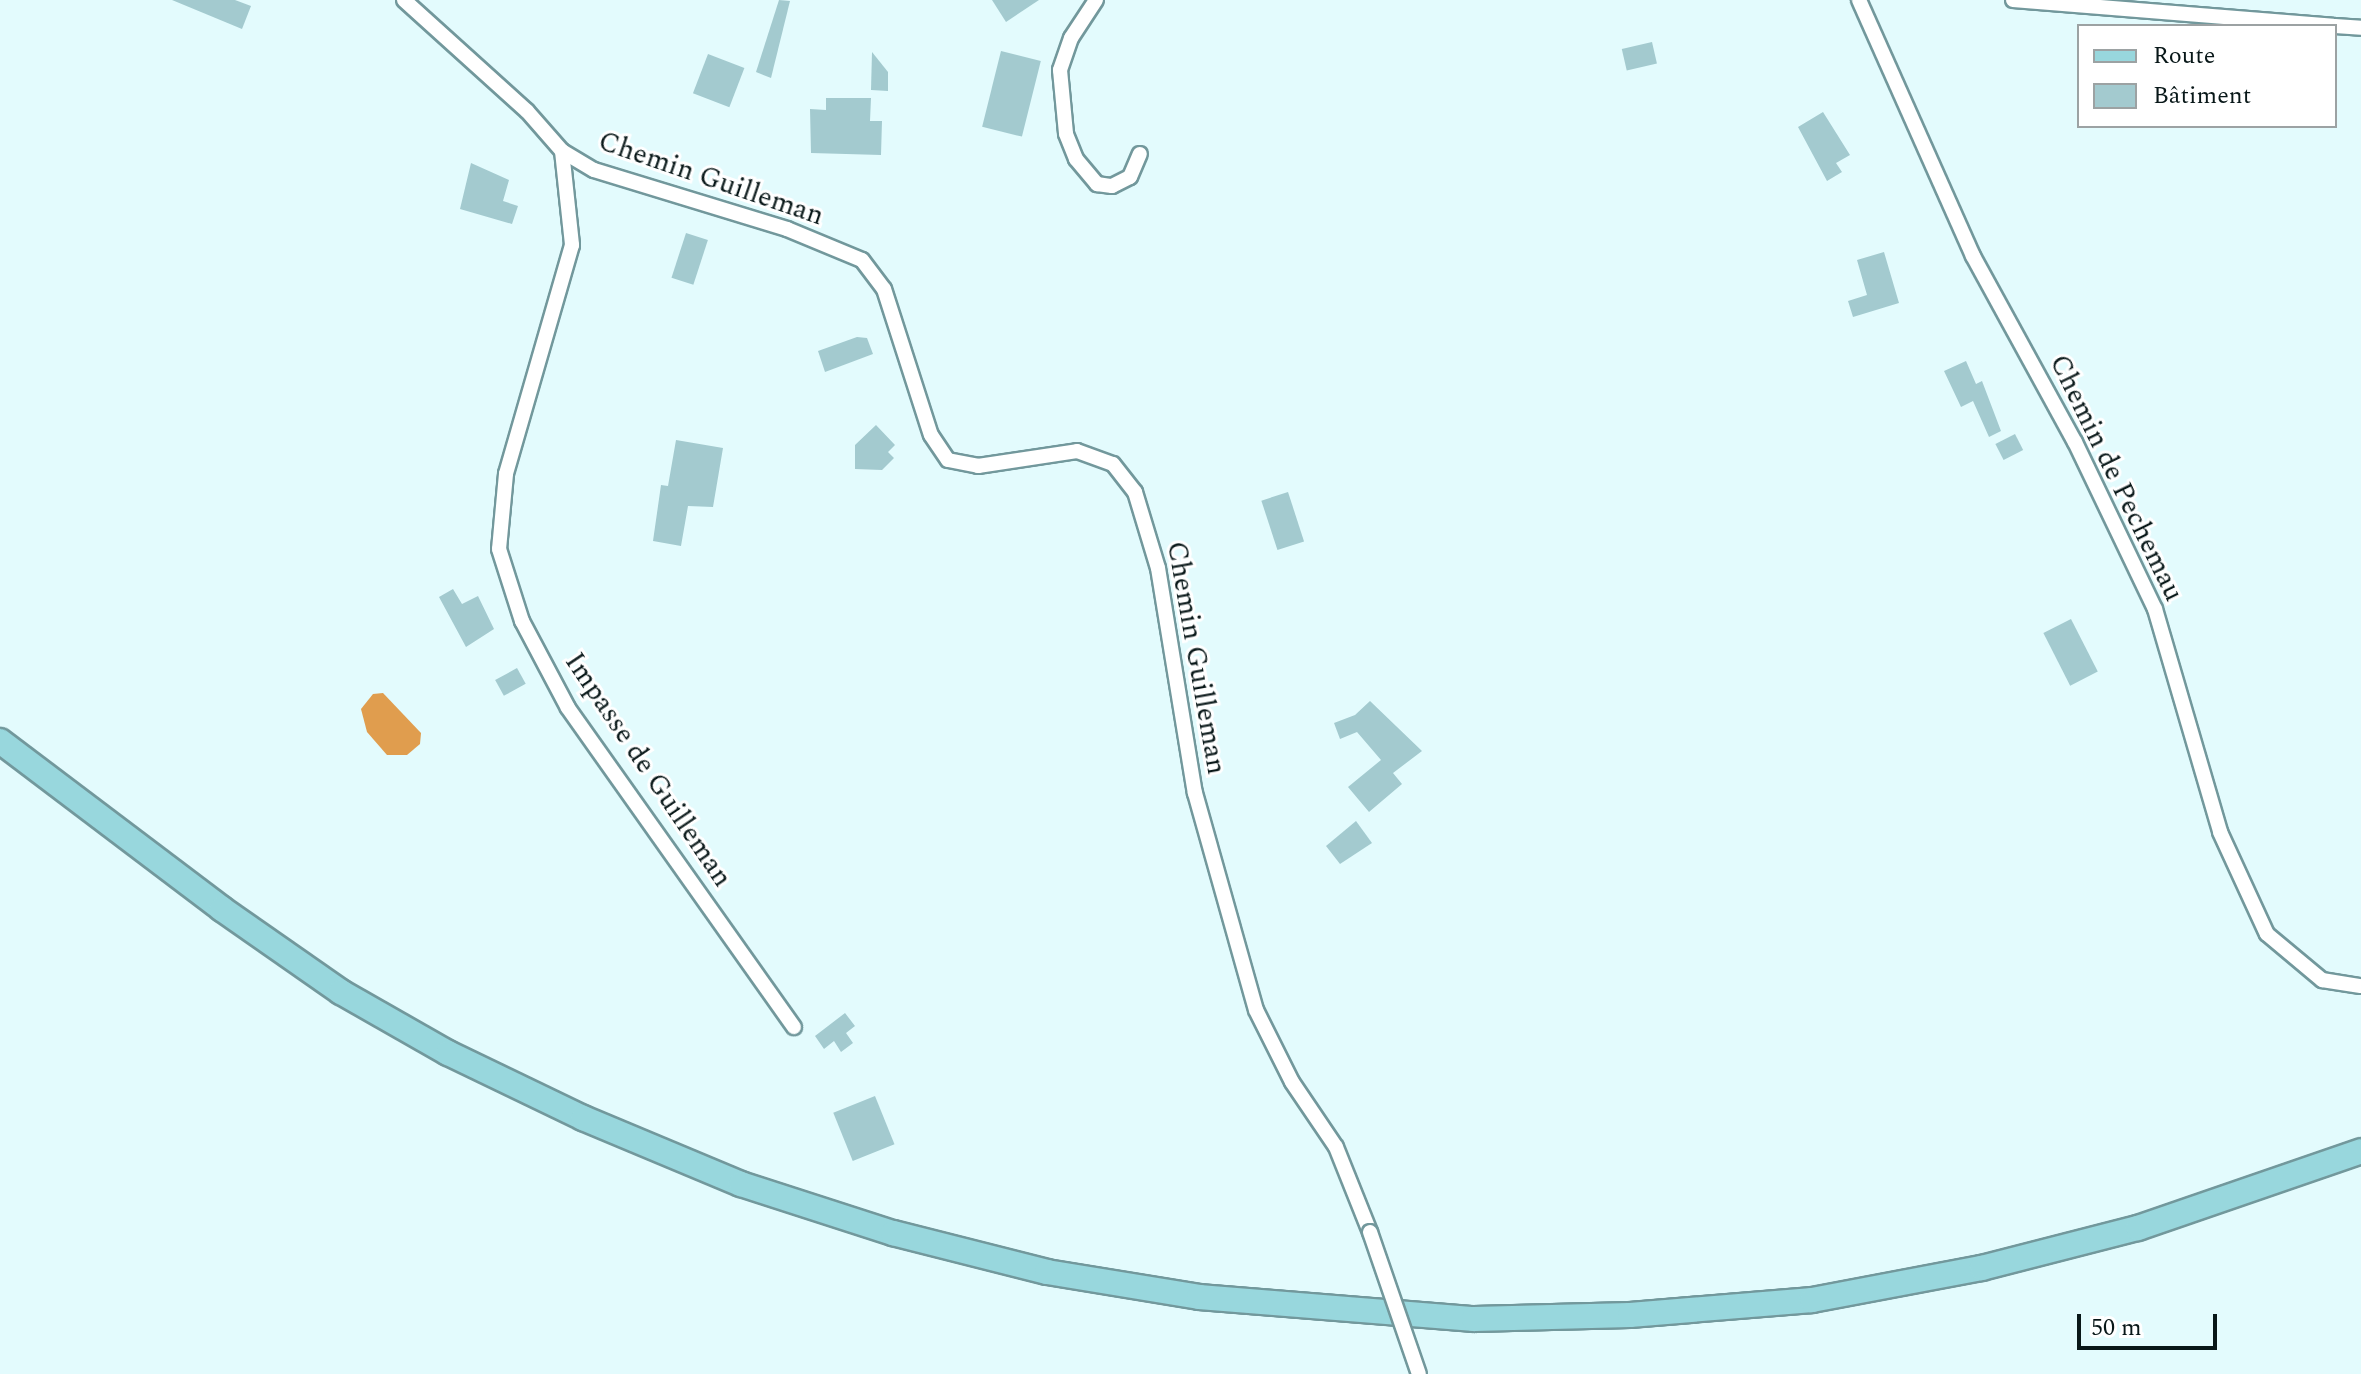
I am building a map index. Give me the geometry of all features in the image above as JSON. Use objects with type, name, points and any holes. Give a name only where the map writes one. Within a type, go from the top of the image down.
[{"type":"main road","points":[[0,741],[234,918],[341,992],[448,1053],[583,1118],[741,1184],[893,1233],[1047,1272],[1199,1297],[1474,1319],[1630,1315],[1812,1300],[1982,1268],[2138,1228],[2361,1151]]},
{"type":"street","name":"Chemin Guilleman","points":[[404,0],[527,111],[562,151],[594,170],[787,229],[862,260],[884,289],[931,435],[948,460],[978,466],[1077,451],[1113,464],[1135,492],[1158,568],[1195,793],[1256,1010],[1292,1082],[1336,1147],[1370,1232],[1419,1374]]},
{"type":"street","points":[[1096,0],[1071,38],[1060,70],[1066,134],[1076,159],[1097,184],[1112,186],[1130,177],[1140,154]]},
{"type":"street","name":"Chemin de Pechemau","points":[[1859,0],[1973,256],[2075,442],[2155,609],[2220,832],[2267,934],[2322,980],[2361,986]]},
{"type":"street","points":[[2013,0],[2309,24]]},
{"type":"street","points":[[2337,26],[2361,28]]},
{"type":"street","name":"Impasse de Guilleman","points":[[562,151],[572,245],[506,474],[499,549],[522,621],[568,708],[794,1027]]},
{"type":"shaded area","points":[[383,693],[421,733],[420,744],[407,755],[387,755],[367,732],[361,709],[373,694]]},
{"type":"building","points":[[172,0],[235,0],[251,6],[242,29]]},
{"type":"building","points":[[779,0],[790,1],[771,78],[756,72]]},
{"type":"building","points":[[992,0],[1039,0],[1006,22]]},
{"type":"building","points":[[1652,42],[1657,63],[1627,70],[1622,49]]},
{"type":"building","points":[[1001,51],[1041,61],[1022,137],[982,127]]},
{"type":"building","points":[[872,52],[888,72],[888,91],[871,90]]},
{"type":"building","points":[[708,54],[744,68],[729,107],[693,93]]},
{"type":"building","points":[[826,98],[871,98],[870,121],[882,121],[881,155],[811,153],[810,109],[826,110]]},
{"type":"building","points":[[1823,112],[1850,155],[1836,163],[1842,172],[1827,181],[1798,127]]},
{"type":"building","points":[[471,163],[509,180],[503,201],[518,206],[512,224],[460,209]]},
{"type":"building","points":[[686,233],[708,240],[693,285],[671,278]]},
{"type":"building","points":[[1884,252],[1899,303],[1853,317],[1848,301],[1867,295],[1857,260]]},
{"type":"building","points":[[857,337],[867,338],[873,354],[825,372],[818,351]]},
{"type":"building","points":[[1966,361],[1976,384],[1982,381],[2001,431],[1989,437],[1973,401],[1961,407],[1944,371]]},
{"type":"building","points":[[876,425],[895,445],[888,452],[894,458],[882,470],[855,469],[855,445]]},
{"type":"building","points":[[2015,434],[2023,450],[2004,460],[1995,444]]},
{"type":"building","points":[[676,440],[723,448],[713,507],[688,506],[681,546],[653,541],[661,485],[668,486]]},
{"type":"building","points":[[1288,492],[1304,541],[1277,550],[1261,501]]},
{"type":"building","points":[[453,589],[462,604],[478,596],[494,629],[466,647],[439,597]]},
{"type":"building","points":[[2071,619],[2098,672],[2070,686],[2043,633]]},
{"type":"building","points":[[517,668],[526,684],[504,696],[495,680]]},
{"type":"building","points":[[1370,701],[1422,751],[1393,773],[1402,784],[1369,812],[1348,787],[1381,760],[1357,732],[1340,739],[1334,723],[1355,715]]},
{"type":"building","points":[[1356,821],[1372,843],[1340,864],[1326,846]]},
{"type":"building","points":[[845,1013],[855,1026],[846,1033],[853,1043],[841,1052],[834,1041],[824,1049],[815,1036]]},
{"type":"building","points":[[875,1096],[894,1144],[853,1161],[833,1113]]}]
